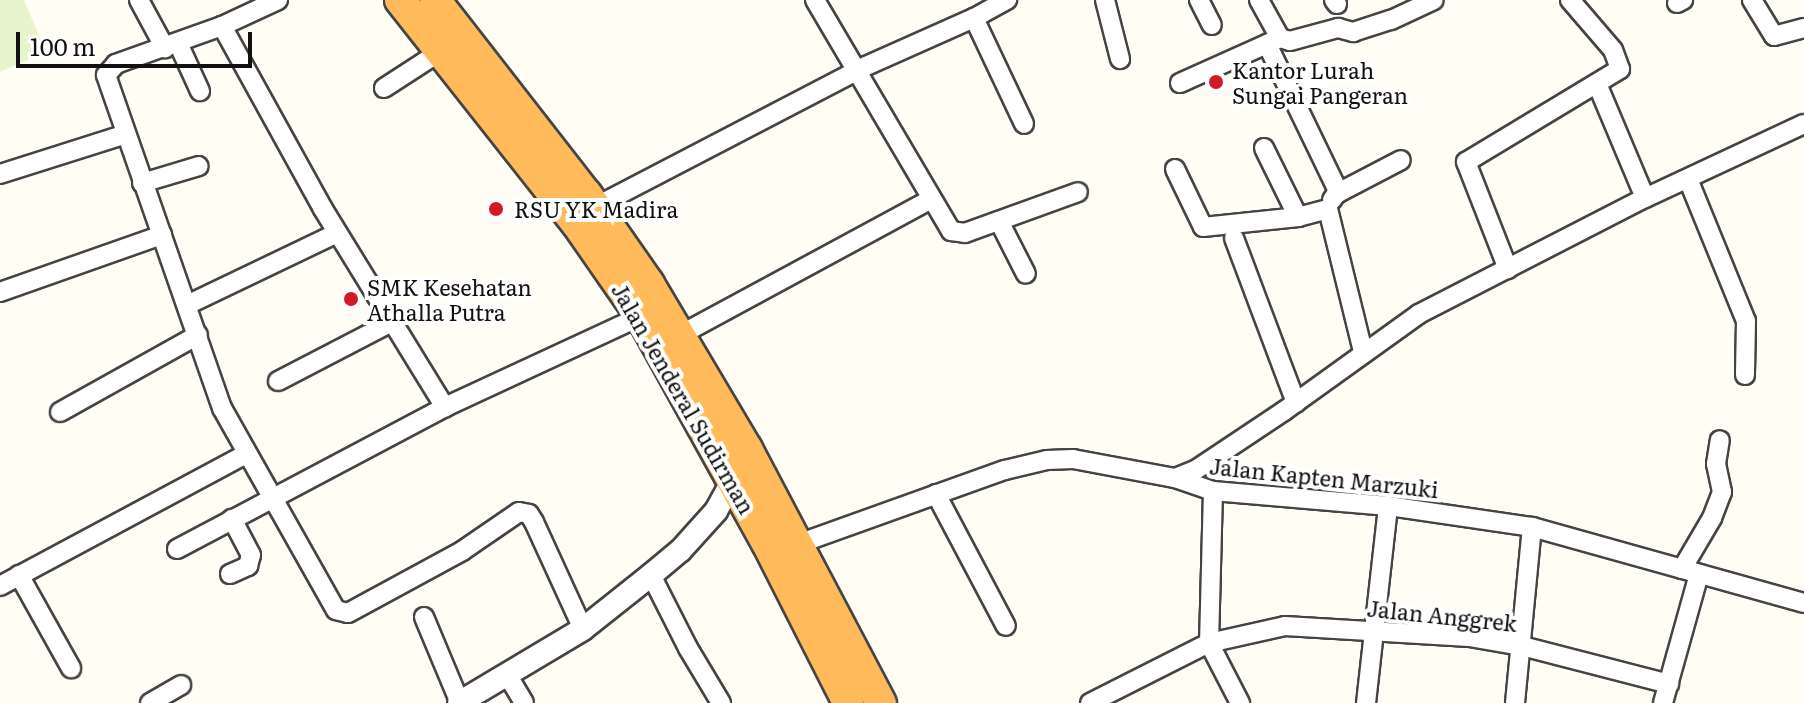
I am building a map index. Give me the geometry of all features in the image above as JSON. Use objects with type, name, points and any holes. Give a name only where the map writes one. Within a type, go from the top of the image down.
[{"type":"highway","name":"Jalan Jenderal Sudirman","points":[[400,0],[577,224],[641,316],[733,481],[848,703]]},
{"type":"highway","name":"Jalan Jenderal Sudirman","points":[[435,0],[595,207],[680,335],[749,453],[881,703]]},
{"type":"street","points":[[139,0],[200,91]]},
{"type":"street","points":[[278,0],[222,26],[108,69],[106,75],[222,408],[336,610],[348,613],[462,551],[519,512],[529,514],[583,629]]},
{"type":"street","points":[[815,0],[951,231],[965,233],[1078,192]]},
{"type":"street","points":[[595,207],[856,71],[1007,0]]},
{"type":"street","points":[[1105,0],[1120,59]]},
{"type":"street","points":[[1199,0],[1212,25]]},
{"type":"street","points":[[1259,0],[1273,41],[1339,193]]},
{"type":"street","points":[[1180,83],[1273,41],[1290,41],[1391,20],[1434,0]]},
{"type":"street","points":[[1508,269],[1466,162],[1617,73],[1619,61],[1570,0]]},
{"type":"street","points":[[1752,0],[1774,36],[1804,28]]},
{"type":"street","points":[[974,18],[1024,124]]},
{"type":"street","points":[[222,26],[337,233],[390,323],[445,407]]},
{"type":"street","points":[[384,88],[441,51]]},
{"type":"street","points":[[1598,86],[1645,198]]},
{"type":"street","points":[[1175,478],[1197,469],[1296,403],[1363,351],[1419,314],[1645,198],[1804,124]]},
{"type":"street","points":[[0,174],[126,134]]},
{"type":"street","points":[[1264,148],[1298,217]]},
{"type":"street","points":[[1175,169],[1203,227],[1298,217],[1328,209],[1339,193],[1401,160]]},
{"type":"street","points":[[142,183],[199,166]]},
{"type":"street","points":[[1688,179],[1746,321],[1745,375]]},
{"type":"street","points":[[680,335],[930,200]]},
{"type":"street","points":[[1328,209],[1363,351]]},
{"type":"street","points":[[999,221],[1026,274]]},
{"type":"street","points":[[187,305],[337,233]]},
{"type":"street","points":[[0,292],[162,235]]},
{"type":"street","points":[[1234,238],[1296,403]]},
{"type":"street","points":[[177,549],[445,407],[641,316]]},
{"type":"street","points":[[278,381],[390,323]]},
{"type":"street","points":[[60,412],[198,335]]},
{"type":"street","points":[[1663,703],[1690,572],[1722,492],[1716,464],[1720,440]]},
{"type":"street","points":[[424,617],[460,703],[583,629],[680,551],[716,511],[749,453]]},
{"type":"street","points":[[0,586],[246,454]]},
{"type":"street","name":"Jalan Kapten Marzuki","points":[[798,544],[1005,470],[1047,460],[1073,459],[1175,478],[1213,491],[1388,506],[1532,527],[1804,603]]},
{"type":"street","points":[[1213,491],[1209,643],[1240,703]]},
{"type":"street","points":[[936,494],[1006,626]]},
{"type":"street","points":[[1366,703],[1388,506]]},
{"type":"street","points":[[230,574],[248,566],[251,555],[232,519]]},
{"type":"street","points":[[1515,703],[1532,527]]},
{"type":"street","points":[[19,575],[71,668]]},
{"type":"street","points":[[651,575],[688,648],[721,703]]},
{"type":"street","name":"Jalan Anggrek","points":[[1090,703],[1209,643],[1273,626],[1469,637],[1522,646],[1669,684]]},
{"type":"street","points":[[508,676],[524,703]]},
{"type":"street","points":[[150,703],[181,685]]},
{"type":"green space","points":[[0,0],[24,0],[46,52],[0,72]]},
{"type":"place","name":"Kantor Lurah Sungai Pangeran","points":[[1216,82]]},
{"type":"place","name":"RSU YK Madira","points":[[496,209]]},
{"type":"place","name":"SMK Kesehatan Athalla Putra","points":[[351,299]]}]
